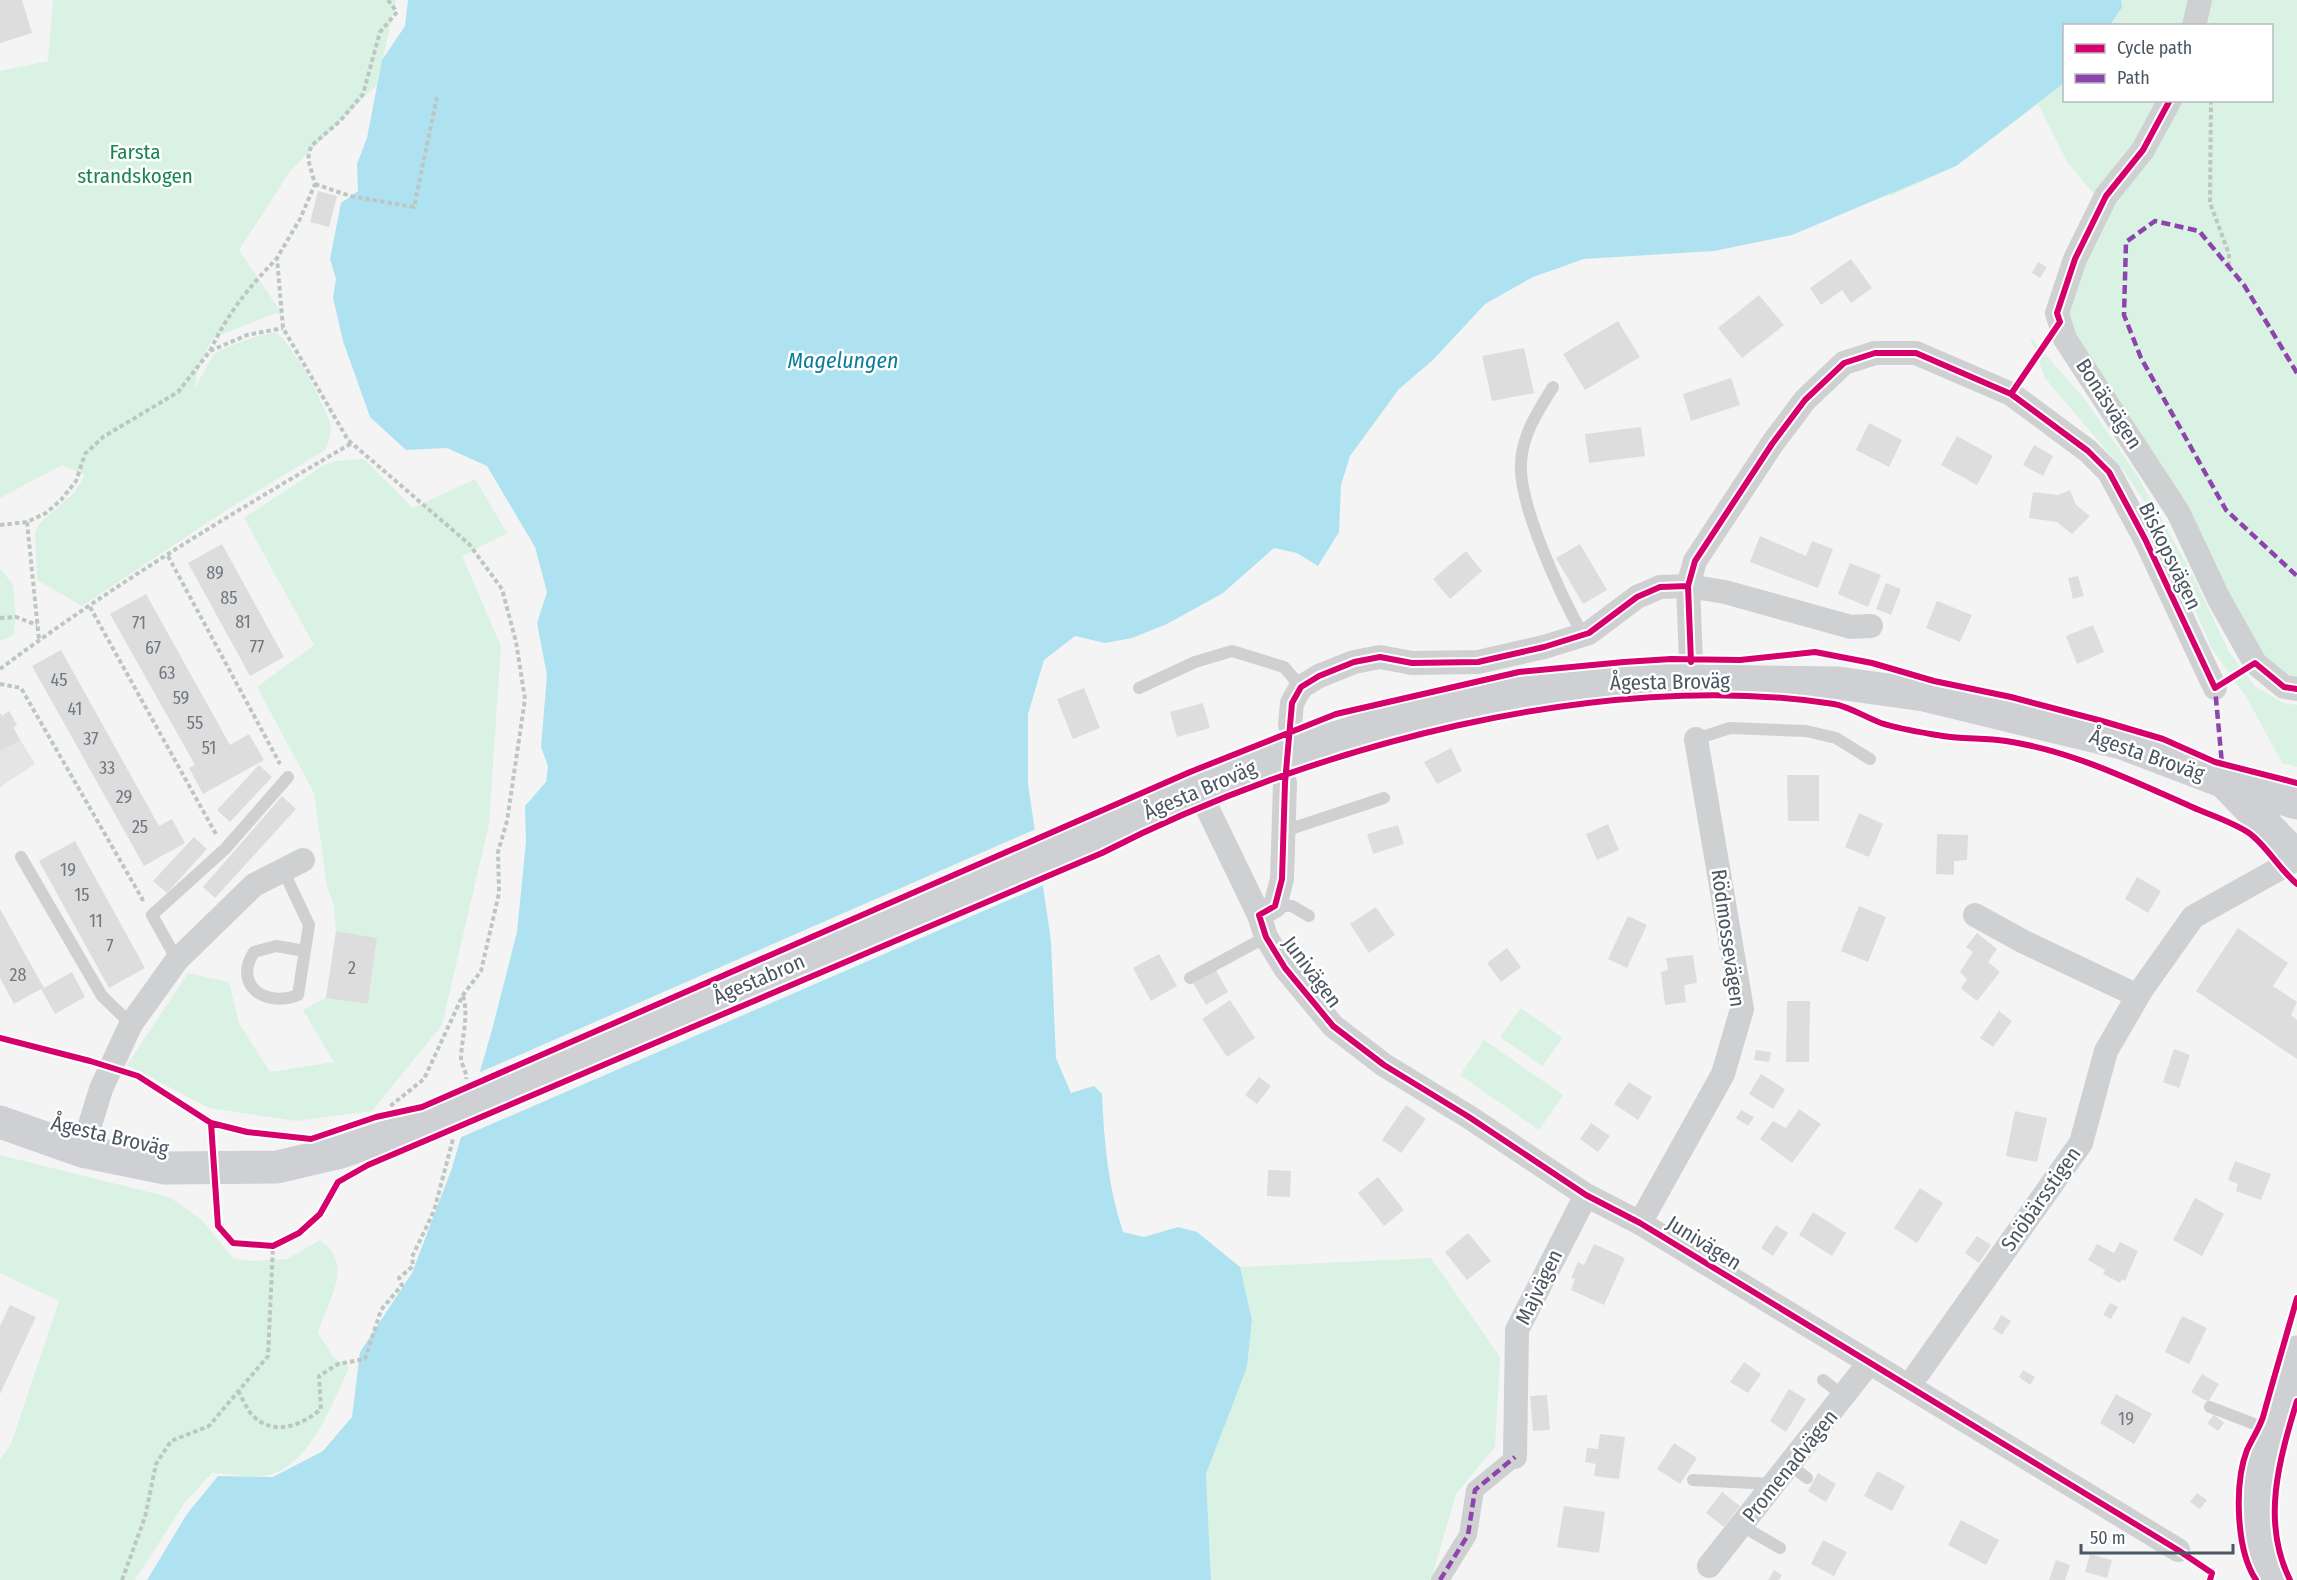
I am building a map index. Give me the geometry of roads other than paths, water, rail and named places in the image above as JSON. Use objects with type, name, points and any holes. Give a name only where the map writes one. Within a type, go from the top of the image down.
[{"type":"main road","name":"Ågesta Broväg","points":[[1094,835],[1198,789],[1312,745],[1383,723],[1524,692],[1626,680],[1838,683],[1924,695],[2122,743],[2222,781],[2297,803]]},
{"type":"main road","name":"Ågesta Broväg","points":[[2222,781],[2292,857]]},
{"type":"main road","points":[[2292,857],[2286,828],[2297,812]]},
{"type":"main road","name":"Ågestabron","points":[[430,1125],[1094,835]]},
{"type":"main road","name":"Ågesta Broväg","points":[[0,1122],[82,1151],[165,1168],[277,1167],[337,1153],[430,1125]]},
{"type":"main road","points":[[2273,1580],[2264,1561],[2257,1532],[2256,1502],[2271,1430],[2297,1352]]},
{"type":"street","points":[[2194,24],[2200,0]]},
{"type":"street","name":"Bonäsvägen","points":[[2169,102],[2143,150],[2106,196],[2075,259],[2057,313],[2065,339],[2178,512],[2219,599],[2255,663],[2284,687],[2297,689]]},
{"type":"street","name":"Biskopsvägen","points":[[1687,680],[1692,662],[1688,586],[1695,561],[1772,444],[1805,400],[1844,363],[1875,353],[1916,353],[2011,394],[2088,451],[2109,472],[2145,539],[2215,688]]},
{"type":"street","points":[[1290,726],[1292,703],[1301,687],[1319,676],[1363,660],[1380,657],[1412,663],[1478,662],[1583,634],[1637,597],[1660,587],[1688,586],[1725,592],[1851,627],[1871,626]]},
{"type":"street","name":"Rödmossevägen","points":[[1640,1223],[1723,1074],[1742,1009],[1696,739]]},
{"type":"street","points":[[1267,919],[1282,879],[1285,783]]},
{"type":"street","name":"Junivägen","points":[[1198,789],[1267,919],[1285,968],[1333,1026],[1384,1065],[1469,1117],[1586,1195],[1640,1223],[2178,1550]]},
{"type":"street","name":"Snöbärsstigen","points":[[1909,1386],[2081,1143],[2106,1051],[2138,996],[2193,917],[2292,857]]},
{"type":"street","points":[[82,1151],[101,1089],[131,1024],[177,960],[254,885],[293,865]]},
{"type":"street","points":[[1975,915],[2024,942],[2138,996]]},
{"type":"street","name":"Majvägen","points":[[1515,1457],[1517,1330],[1586,1195]]},
{"type":"street","name":"Promenadvägen","points":[[1709,1566],[1775,1484],[1799,1472],[1845,1397],[1869,1364]]},
{"type":"street","points":[[1440,1580],[1467,1535],[1475,1490],[1515,1457]]},
{"type":"lane","points":[[1553,387],[1530,424],[1521,461],[1521,483],[1561,597],[1583,634]]},
{"type":"lane","points":[[1139,688],[1195,662],[1232,651],[1284,668],[1301,687]]},
{"type":"lane","points":[[1696,739],[1730,728],[1806,731],[1836,738],[1870,759]]},
{"type":"lane","points":[[177,960],[152,915],[225,849],[288,777]]},
{"type":"lane","points":[[1284,831],[1384,798]]},
{"type":"lane","points":[[21,857],[102,996],[131,1024]]},
{"type":"lane","points":[[293,865],[309,925],[305,951],[298,995],[284,1001],[265,998],[252,987],[246,975],[246,964],[254,952],[276,946],[305,951]]},
{"type":"lane","points":[[1190,978],[1267,919],[1292,906],[1309,916]]},
{"type":"lane","points":[[1823,1380],[1845,1397]]},
{"type":"lane","points":[[2210,1407],[2271,1430]]},
{"type":"lane","points":[[1693,1480],[1775,1484]]},
{"type":"lane","points":[[1742,1526],[1780,1548]]},
{"type":"water","name":"Magelungen","points":[[408,0],[2121,0],[2122,7],[2111,24],[2063,24],[2063,84],[1956,166],[1792,235],[1714,251],[1584,259],[1533,277],[1485,304],[1433,360],[1399,389],[1350,456],[1341,485],[1339,532],[1318,566],[1297,553],[1274,548],[1223,593],[1167,624],[1132,638],[1105,643],[1075,636],[1044,660],[1028,714],[1028,784],[1051,941],[1056,1058],[1071,1093],[1094,1086],[1102,1094],[1108,1164],[1123,1232],[1144,1237],[1178,1227],[1197,1232],[1240,1267],[1252,1320],[1247,1367],[1206,1474],[1211,1580],[147,1580],[187,1514],[218,1476],[273,1477],[323,1451],[352,1417],[360,1352],[412,1273],[452,1168],[492,1030],[517,932],[526,842],[525,806],[546,782],[548,766],[541,747],[547,675],[537,623],[547,592],[535,547],[487,466],[447,448],[406,450],[370,417],[343,341],[333,298],[336,279],[330,259],[341,203],[358,191],[357,164],[367,138],[382,60],[405,26]]},
{"type":"park label","name":"Farsta strandskogen","points":[[135,164]]}]
